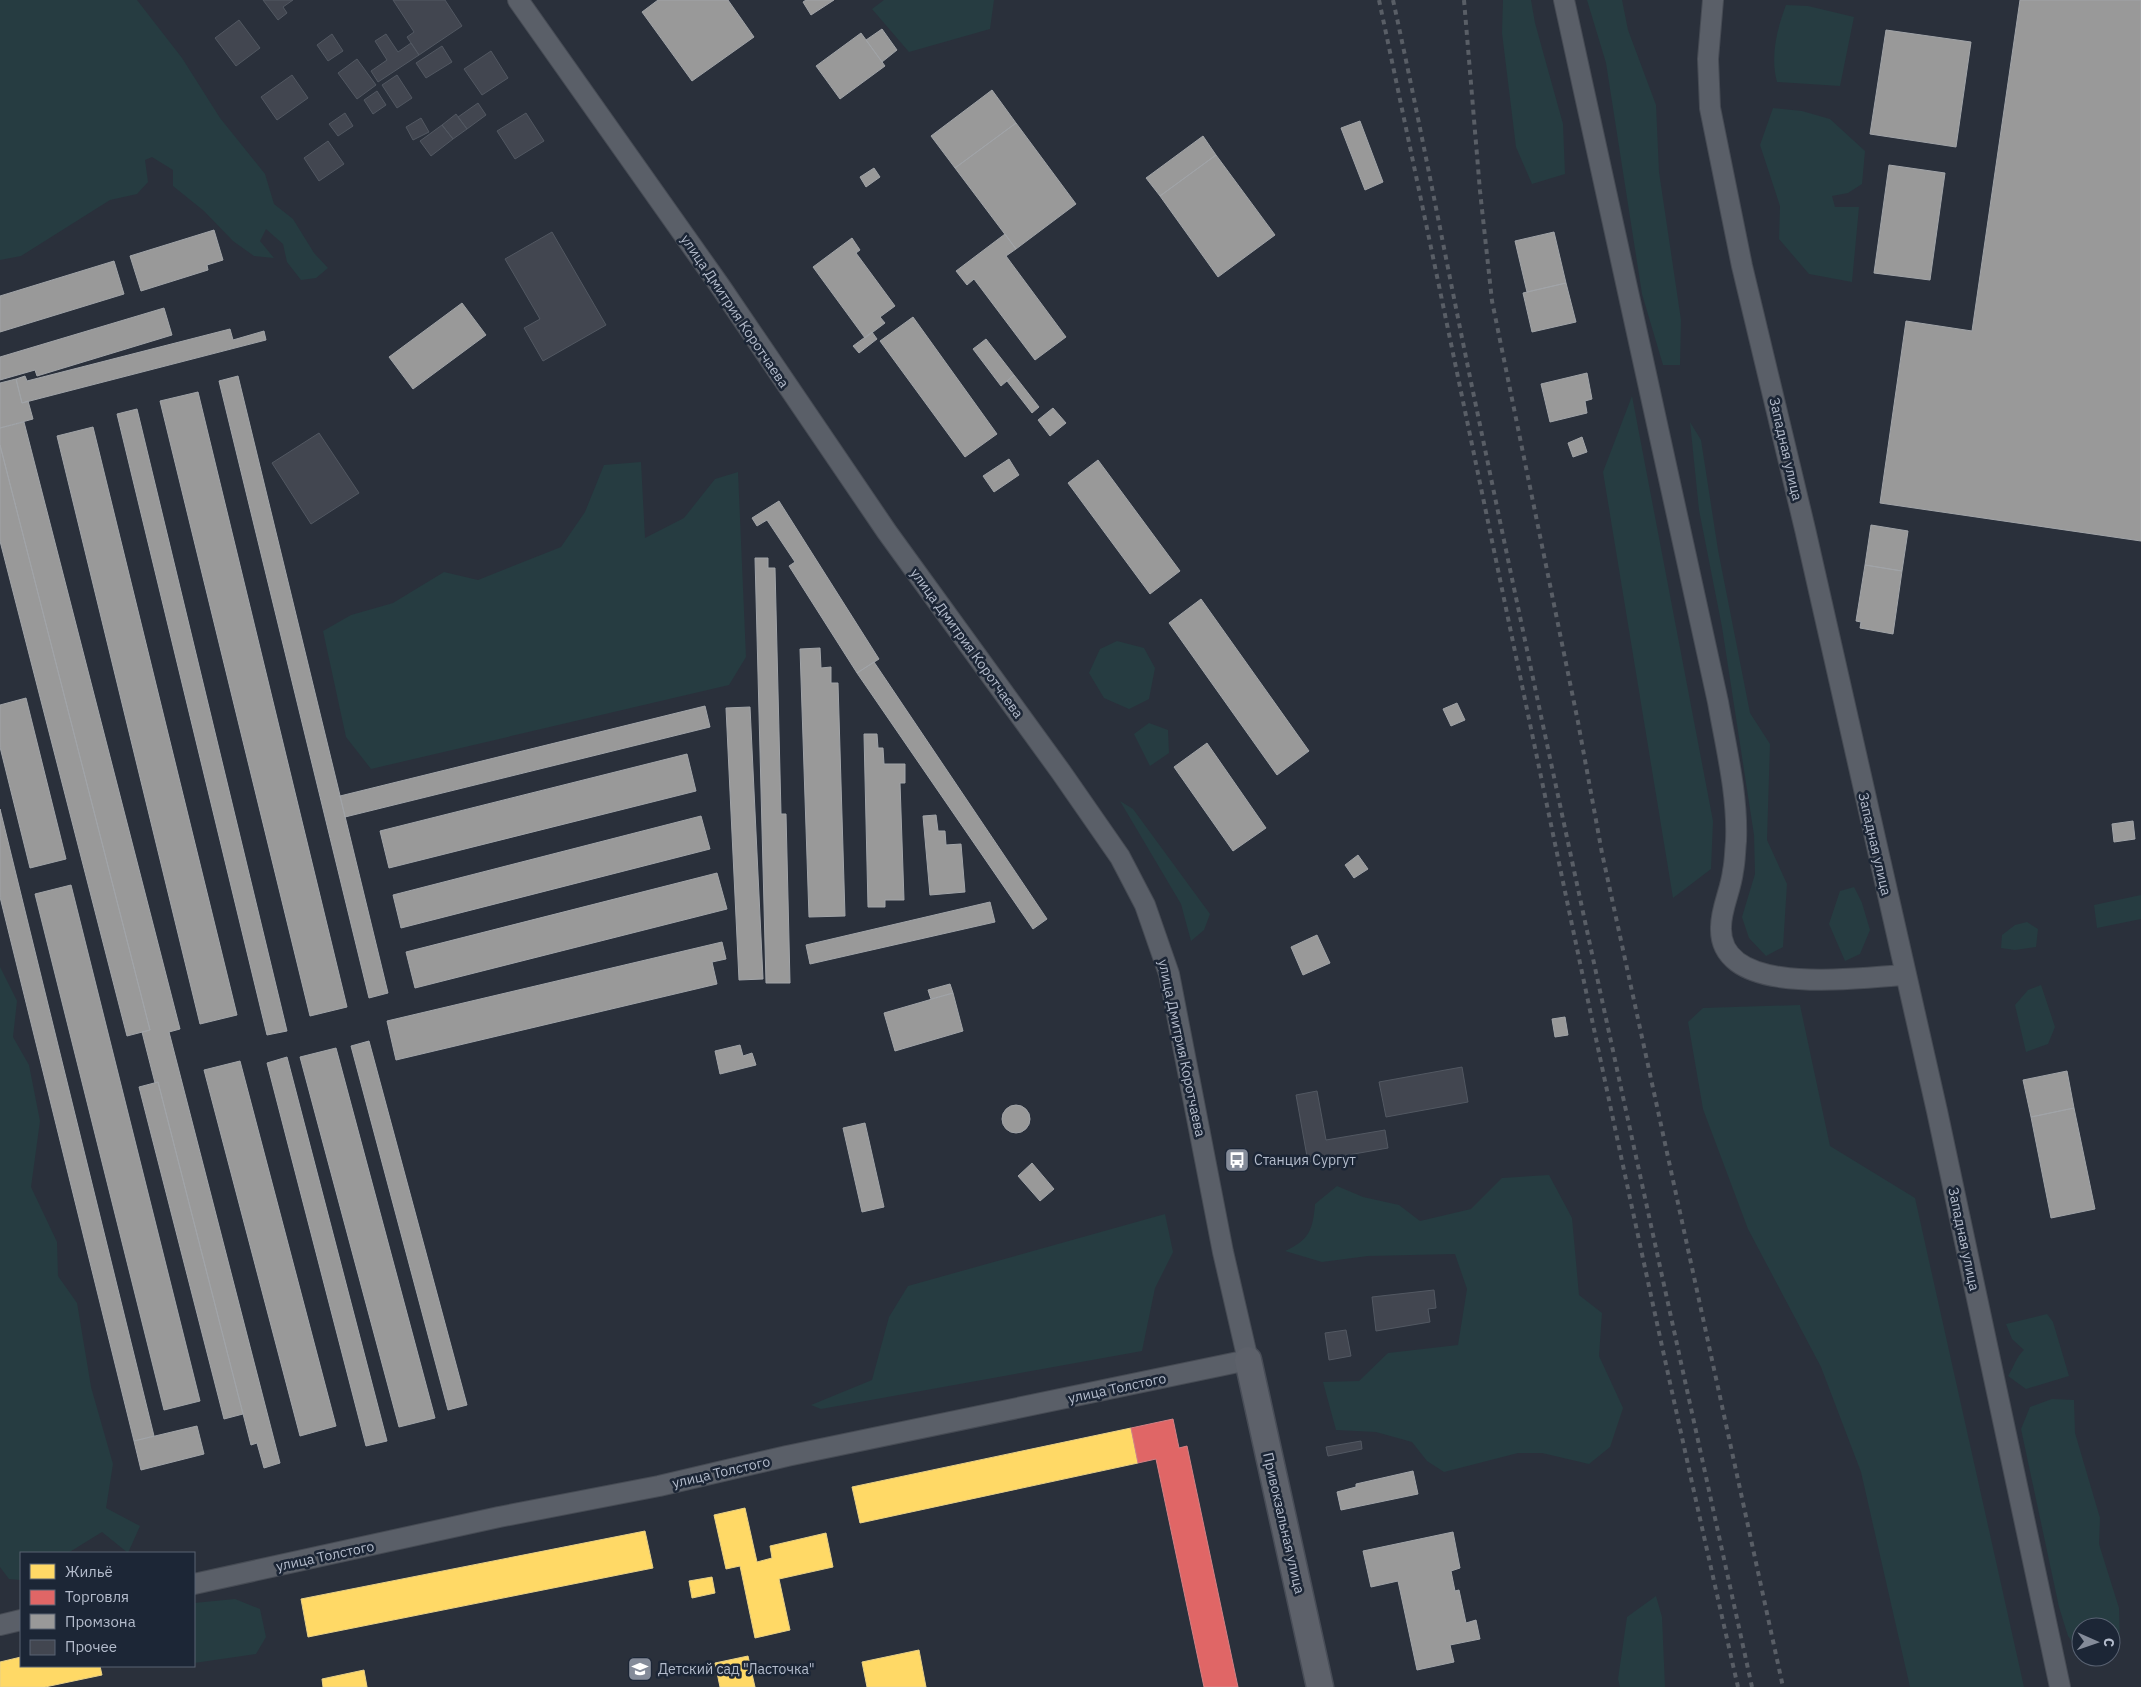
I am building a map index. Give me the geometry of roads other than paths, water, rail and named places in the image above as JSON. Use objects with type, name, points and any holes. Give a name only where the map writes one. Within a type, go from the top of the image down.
[{"type":"main road","name":"Привокзальная улица","points":[[1248,1360],[1320,1687]]},
{"type":"street","name":"улица Дмитрия Коротчаева","points":[[518,0],[720,286],[887,532],[1061,772],[1124,865],[1146,904],[1169,974],[1223,1252],[1248,1360]]},
{"type":"street","points":[[1564,0],[1718,702],[1735,804],[1736,838],[1733,872],[1720,927],[1725,947],[1732,960],[1749,970],[1765,975],[1811,979],[1905,975]]},
{"type":"street","name":"Западная улица","points":[[1713,0],[1708,59],[1710,108],[1742,266],[1805,529],[1937,1111],[2060,1687]]},
{"type":"street","name":"улица Толстого","points":[[195,1584],[499,1518],[659,1486],[787,1456],[1248,1360]]},
{"type":"railway","points":[[1379,0],[1600,1055],[1738,1687]]},
{"type":"railway","points":[[1393,0],[1546,741],[1752,1687]]},
{"type":"railway","points":[[1464,0],[1480,191],[1492,301],[1578,722],[1602,853],[1783,1687]]},
{"type":"place","name":"Станция Сургут","points":[[1237,1160]]},
{"type":"place","name":"Детский сад \"Ласточка\"","points":[[640,1669]]}]
